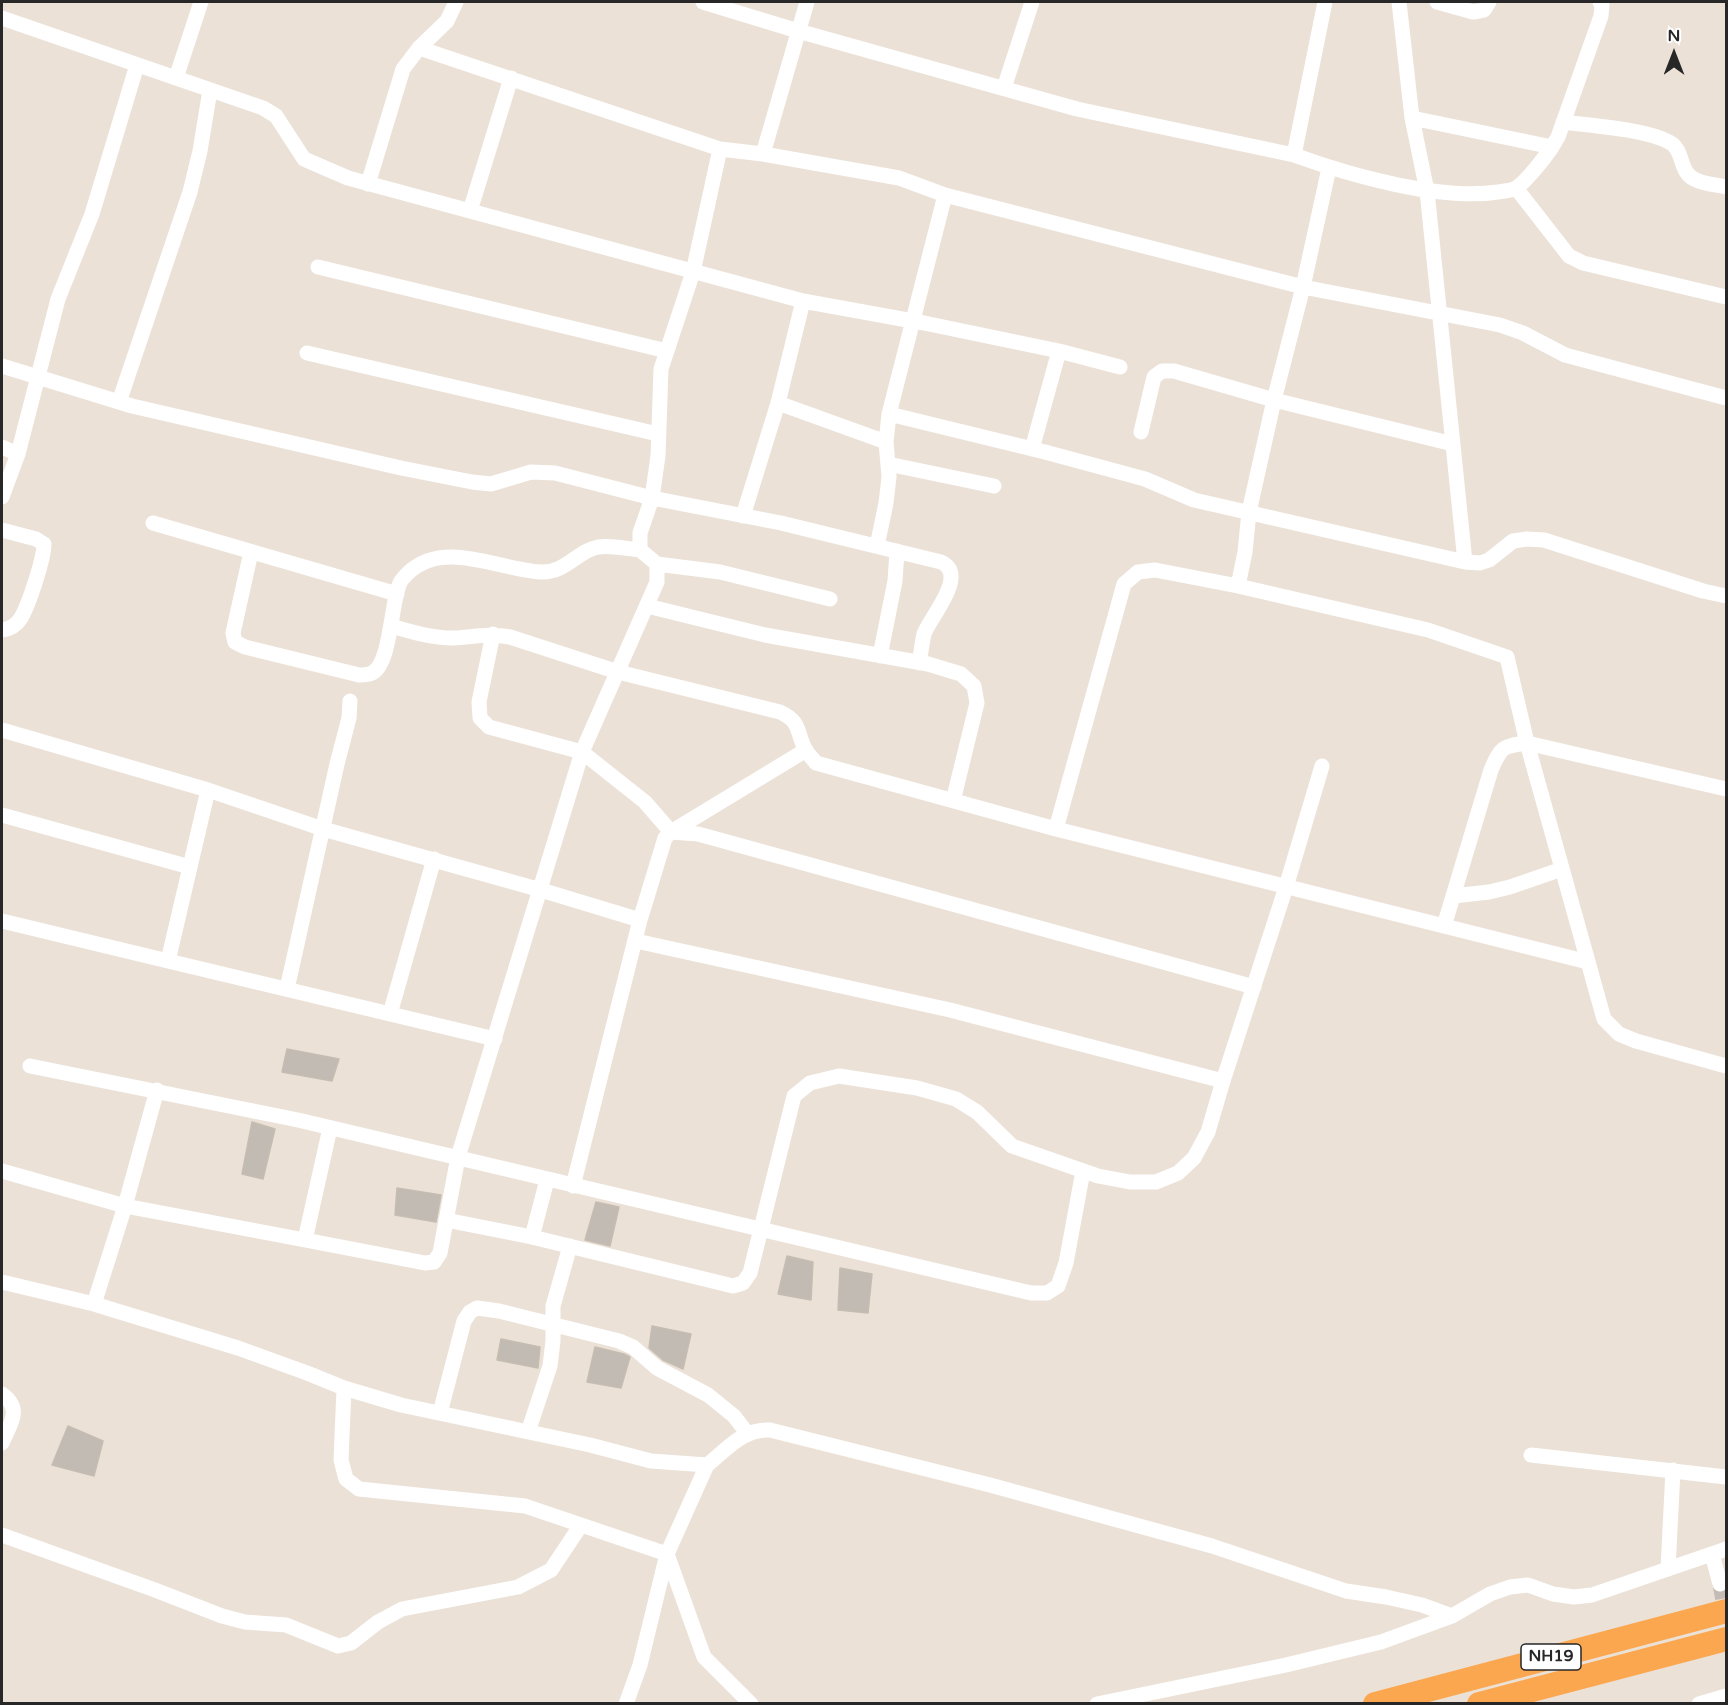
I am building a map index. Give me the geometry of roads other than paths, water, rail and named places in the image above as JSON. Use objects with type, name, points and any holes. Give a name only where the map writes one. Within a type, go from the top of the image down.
[{"type":"highway","name":"NH19","points":[[1375,1704],[1427,1697],[1726,1611]]},
{"type":"highway","name":"NH19","points":[[1479,1704],[1726,1639]]},
{"type":"street","points":[[176,78],[201,2]]},
{"type":"street","points":[[368,184],[403,69],[447,21],[456,2]]},
{"type":"street","points":[[703,2],[1077,110],[1294,155],[1329,168],[1427,191],[1487,193],[1516,188],[1543,160],[1552,147],[1601,16],[1600,2]]},
{"type":"street","points":[[763,154],[807,2]]},
{"type":"street","points":[[1004,88],[1032,2]]},
{"type":"street","points":[[1294,155],[1325,2]]},
{"type":"street","points":[[1399,2],[1412,118],[1427,191],[1465,562]]},
{"type":"street","points":[[1437,2],[1473,12],[1484,10],[1489,2]]},
{"type":"street","points":[[2,18],[262,108],[276,116],[304,159],[348,178],[803,301],[1059,351],[1120,367]]},
{"type":"street","points":[[420,48],[720,149],[763,154],[899,178],[945,195],[1303,287],[1500,325],[1523,333],[1565,355],[1726,398]]},
{"type":"street","points":[[2,497],[18,454],[57,299],[92,214],[137,65]]},
{"type":"street","points":[[470,212],[511,78]]},
{"type":"street","points":[[119,402],[190,192],[210,90]]},
{"type":"street","points":[[1412,118],[1552,147]]},
{"type":"street","points":[[1563,122],[1654,135],[1672,143],[1680,154],[1685,171],[1694,180],[1726,187]]},
{"type":"street","points":[[640,550],[640,533],[652,498],[661,369],[693,272],[720,149]]},
{"type":"street","points":[[1238,586],[1250,512],[1274,400],[1303,287],[1329,168]]},
{"type":"street","points":[[1516,188],[1569,256],[1583,262],[1726,297]]},
{"type":"street","points":[[877,546],[886,503],[888,464],[886,442],[889,414],[945,195]]},
{"type":"street","points":[[318,267],[667,351]]},
{"type":"street","points":[[743,516],[778,403],[803,301]]},
{"type":"street","points":[[1032,449],[1059,351]]},
{"type":"street","points":[[307,353],[658,434]]},
{"type":"street","points":[[2,366],[119,402],[390,465],[491,484],[531,472],[555,473],[652,498],[743,516],[941,562],[947,565],[950,571],[946,599],[933,616],[925,633],[919,663]]},
{"type":"street","points":[[1141,432],[1154,377],[1162,371],[1174,371],[1274,400],[1453,444]]},
{"type":"street","points":[[778,403],[886,442]]},
{"type":"street","points":[[889,414],[1145,479],[1194,500],[1465,562],[1480,563],[1489,560],[1513,541],[1544,540],[1703,591],[1726,596]]},
{"type":"street","points":[[2,447],[18,454]]},
{"type":"street","points":[[888,464],[994,486]]},
{"type":"street","points":[[153,523],[397,594]]},
{"type":"street","points":[[2,530],[36,538],[44,544],[44,556],[21,619],[12,628],[2,630]]},
{"type":"street","points":[[251,552],[233,633],[235,642],[244,647],[359,675],[370,674],[377,669],[391,626],[400,583],[409,572],[430,559],[440,556],[486,561],[540,572],[553,571],[567,566],[583,554],[598,547],[640,550],[657,564],[720,572],[830,599]]},
{"type":"street","points":[[880,656],[895,581],[897,551]]},
{"type":"street","points":[[2,1171],[125,1206],[425,1263],[434,1262],[440,1253],[458,1157],[582,752],[657,582],[657,564]]},
{"type":"street","points":[[1056,830],[1124,584],[1138,572],[1155,570],[1238,586],[1428,630],[1508,657],[1527,743],[1604,1019],[1619,1035],[1726,1066]]},
{"type":"street","points":[[647,606],[765,635],[919,663],[961,674],[974,686],[977,703],[953,801]]},
{"type":"street","points":[[391,626],[423,636],[453,638],[493,634],[510,637],[618,672],[792,717],[806,750],[816,763],[1056,830],[1588,962]]},
{"type":"street","points":[[493,634],[479,702],[480,718],[489,727],[582,752],[645,802],[671,832],[698,834],[1254,987]]},
{"type":"street","points":[[286,989],[346,733],[350,701]]},
{"type":"street","points":[[2,730],[208,790],[323,829],[640,920]]},
{"type":"street","points":[[1444,926],[1491,770],[1499,752],[1507,746],[1527,743],[1726,789]]},
{"type":"street","points":[[573,1186],[640,920],[665,838],[671,832],[806,750]]},
{"type":"street","points":[[446,1220],[532,1237],[733,1286],[743,1283],[750,1273],[794,1096],[810,1083],[839,1076],[917,1089],[956,1099],[977,1112],[1012,1146],[1083,1171],[1130,1182],[1156,1182],[1178,1173],[1194,1158],[1208,1132],[1322,766]]},
{"type":"street","points":[[168,961],[208,790]]},
{"type":"street","points":[[2,814],[190,867]]},
{"type":"street","points":[[390,1014],[434,859]]},
{"type":"street","points":[[1453,896],[1510,887],[1562,868]]},
{"type":"street","points":[[2,921],[495,1038]]},
{"type":"street","points":[[636,941],[950,1010],[1223,1081]]},
{"type":"street","points":[[30,1065],[157,1090],[458,1157],[1031,1293],[1047,1293],[1058,1286],[1066,1263],[1083,1171]]},
{"type":"street","points":[[94,1304],[125,1206],[157,1090]]},
{"type":"street","points":[[304,1240],[330,1128]]},
{"type":"street","points":[[532,1237],[547,1179]]},
{"type":"street","points":[[528,1432],[550,1366],[553,1306],[570,1246]]},
{"type":"street","points":[[2,1282],[94,1304],[238,1348],[344,1388],[401,1405],[651,1461],[707,1465]]},
{"type":"street","points":[[440,1413],[464,1321],[470,1312],[477,1308],[552,1324],[619,1341],[633,1347],[657,1368],[708,1395],[734,1416],[747,1432]]},
{"type":"street","points":[[344,1388],[341,1460],[346,1479],[359,1489],[525,1506],[667,1554]]},
{"type":"street","points":[[2,1394],[13,1404],[15,1412],[2,1443]]},
{"type":"street","points":[[626,1704],[640,1665],[667,1554],[707,1465],[747,1432],[759,1429],[771,1430],[990,1485],[1212,1546],[1346,1591],[1422,1605],[1452,1616]]},
{"type":"street","points":[[1532,1455],[1726,1477]]},
{"type":"street","points":[[1668,1569],[1673,1470]]},
{"type":"street","points":[[2,1535],[222,1616],[245,1622],[286,1625],[338,1646],[351,1643],[378,1622],[402,1609],[507,1589],[526,1583],[551,1570],[581,1525]]},
{"type":"street","points":[[1097,1704],[1286,1665],[1381,1642],[1452,1616],[1490,1594],[1510,1587],[1528,1585],[1574,1597],[1592,1595],[1719,1552],[1720,1584]]},
{"type":"street","points":[[667,1554],[704,1657],[751,1704]]},
{"type":"street","points":[[1699,1704],[1726,1696]]},
{"type":"tunnel","points":[[1720,1584],[1726,1617]]}]
